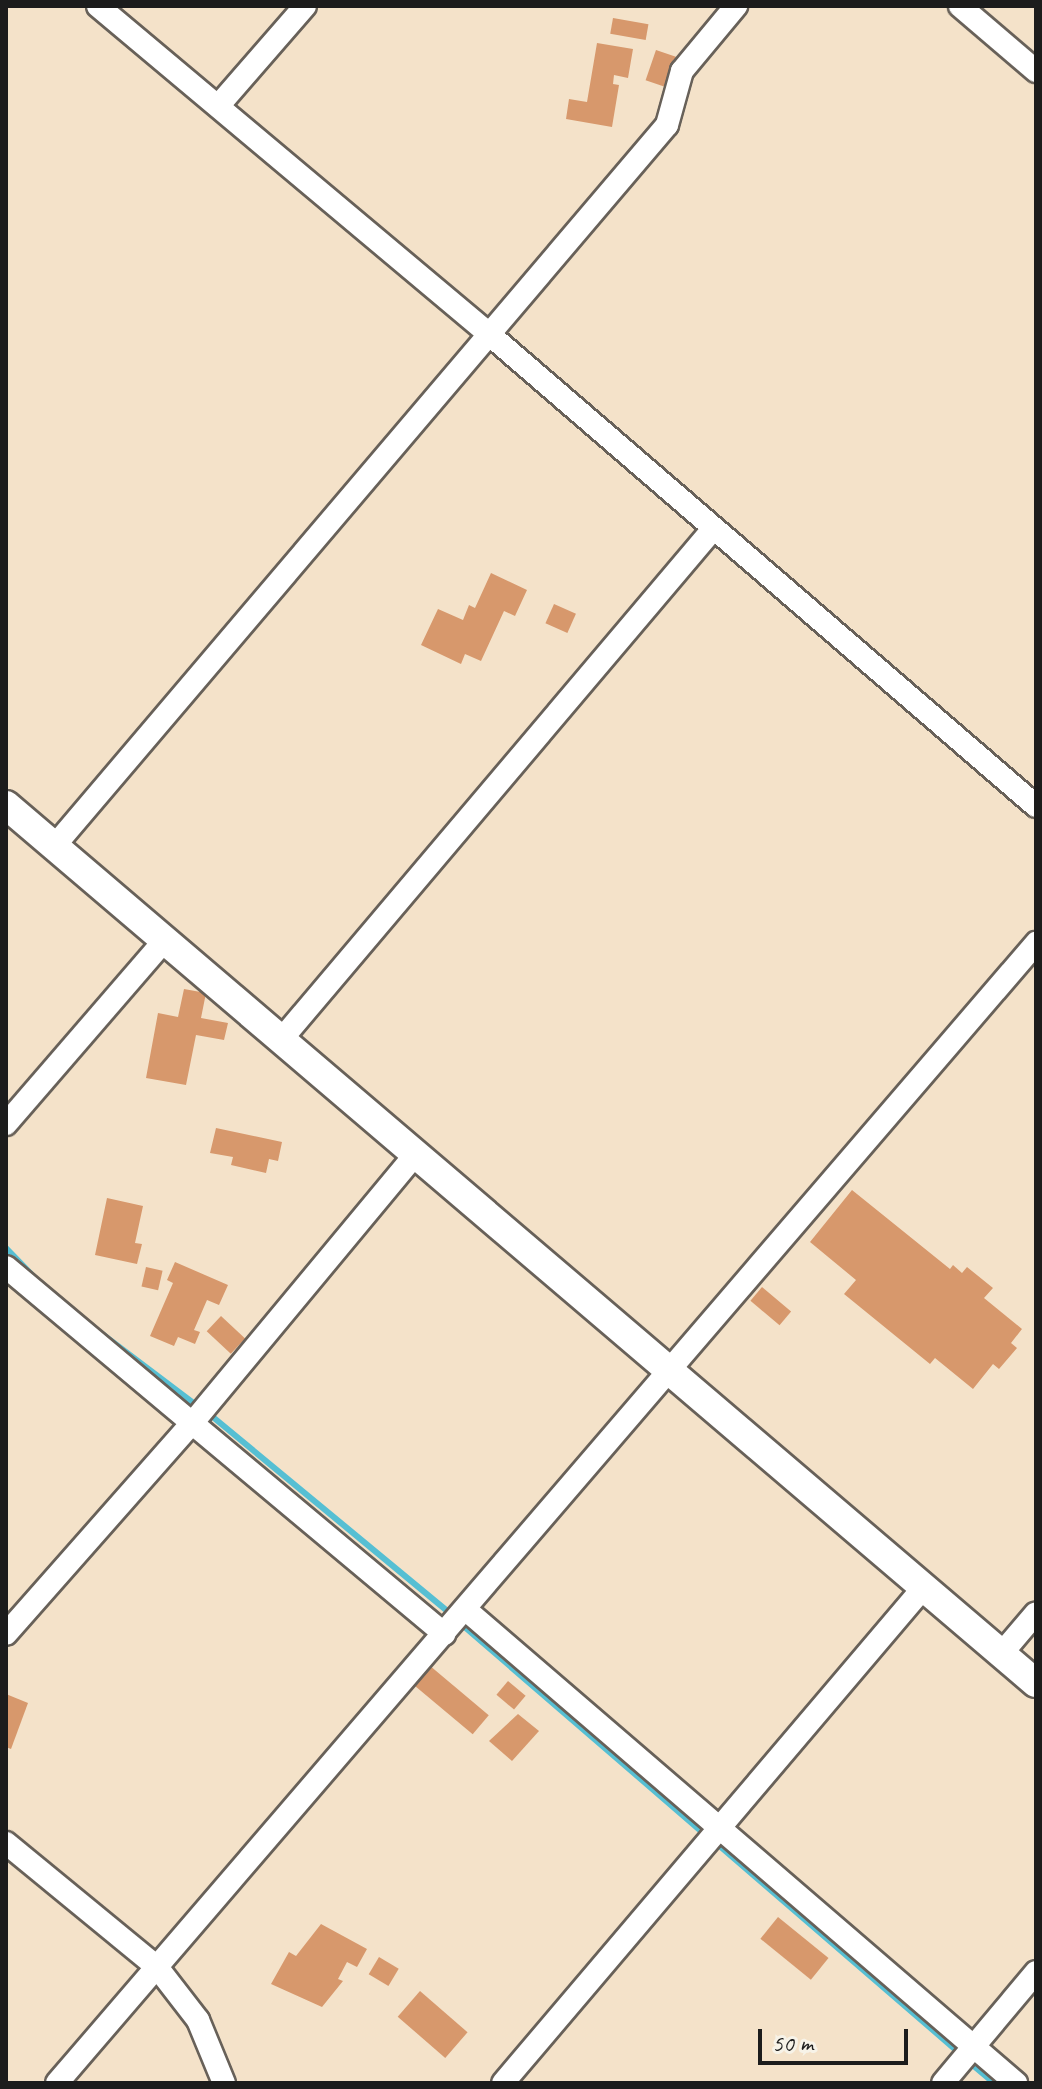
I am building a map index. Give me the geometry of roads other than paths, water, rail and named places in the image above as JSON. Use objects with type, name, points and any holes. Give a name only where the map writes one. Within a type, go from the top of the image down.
[{"type":"street","points":[[98,6],[489,334],[1036,806]]},
{"type":"street","points":[[219,105],[305,6]]},
{"type":"street","points":[[51,843],[57,843],[667,125],[682,71],[736,6]]},
{"type":"street","points":[[960,6],[1036,71]]},
{"type":"street","points":[[280,1041],[713,529]]},
{"type":"street","points":[[6,805],[414,1156],[1036,1683]]},
{"type":"street","points":[[6,1124],[164,941]]},
{"type":"street","points":[[57,2083],[1036,943]]},
{"type":"street","points":[[6,1634],[192,1423],[414,1156]]},
{"type":"street","points":[[6,1267],[444,1634]]},
{"type":"street","points":[[503,2083],[924,1587]]},
{"type":"street","points":[[465,1609],[1016,2083]]},
{"type":"street","points":[[1002,1653],[1036,1613]]},
{"type":"street","points":[[6,1843],[157,1967],[198,2020],[224,2083]]},
{"type":"street","points":[[943,2083],[1036,1972]]},
{"type":"waterway","points":[[6,1248],[35,1278]]},
{"type":"waterway","points":[[102,1334],[199,1407]]},
{"type":"waterway","points":[[208,1413],[452,1615]]},
{"type":"waterway","points":[[460,1623],[706,1835]]},
{"type":"waterway","points":[[715,1842],[961,2054]]},
{"type":"waterway","points":[[969,2062],[994,2083]]}]
